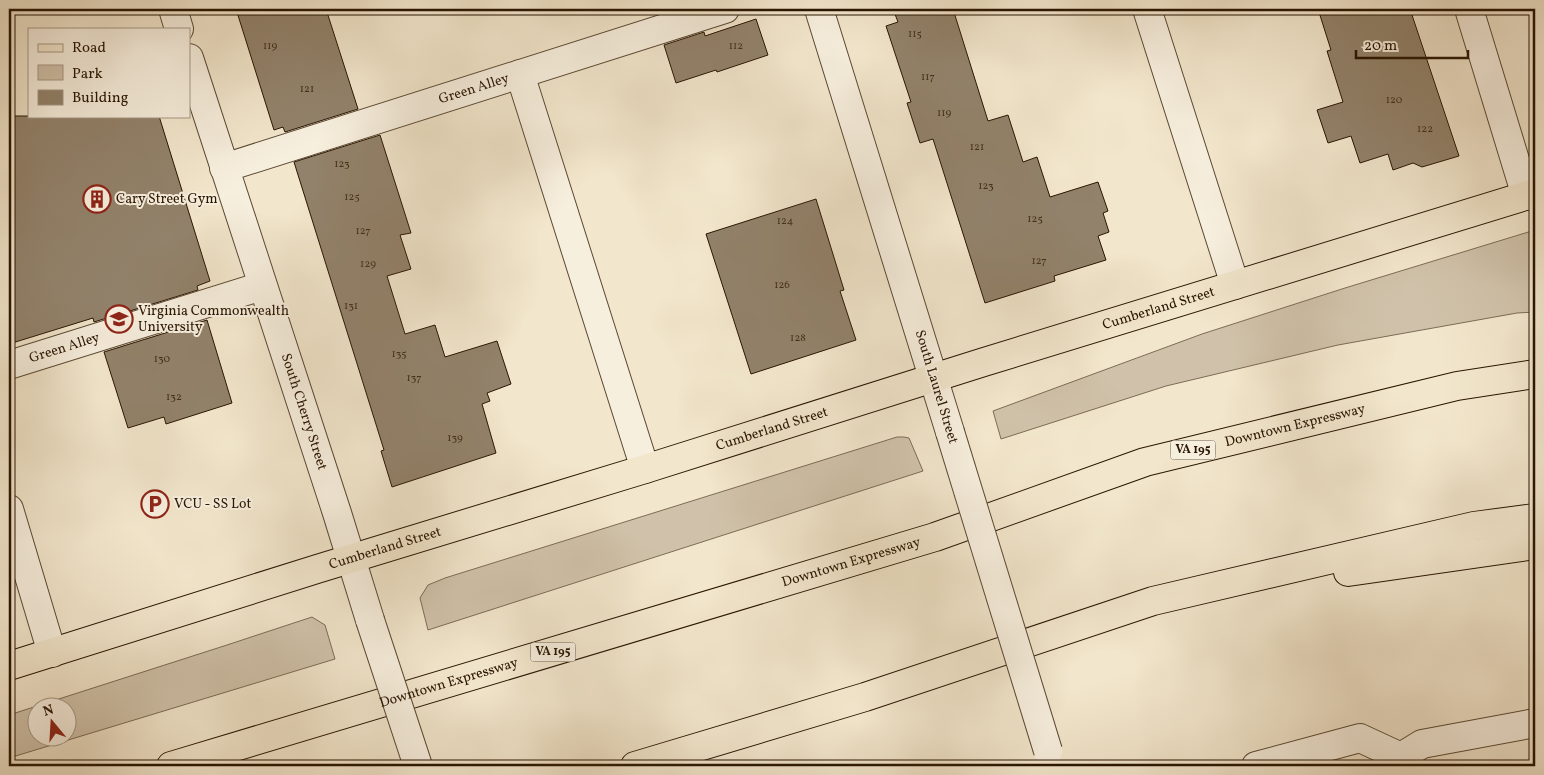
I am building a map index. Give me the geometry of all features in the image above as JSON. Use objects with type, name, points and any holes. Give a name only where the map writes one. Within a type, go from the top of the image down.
[{"type":"main road","name":"Cumberland Street","points":[[9,666],[52,654],[351,558],[644,470],[934,378],[1530,194]]},
{"type":"main road","name":"Downtown Expressway","points":[[171,766],[935,537],[1145,462],[1457,386],[1535,374]]},
{"type":"main road","points":[[635,766],[865,696],[1153,601],[1474,526],[1535,518]]},
{"type":"main road","points":[[1153,601],[1535,545]]},
{"type":"street","points":[[173,9],[179,28]]},
{"type":"street","name":"Green Alley","points":[[224,168],[725,9]]},
{"type":"street","name":"South Laurel Street","points":[[818,9],[934,378],[1050,759]]},
{"type":"street","points":[[1147,9],[1235,285]]},
{"type":"street","points":[[1469,9],[1530,194]]},
{"type":"street","name":"South Cherry Street","points":[[190,61],[418,766]]},
{"type":"street","points":[[520,74],[644,470]]},
{"type":"street","name":"Green Alley","points":[[9,365],[262,286]]},
{"type":"street","points":[[9,509],[52,654]]},
{"type":"street","points":[[1256,766],[1360,738],[1398,762],[1422,744],[1535,723]]},
{"type":"green space","points":[[1535,230],[1535,312],[1517,313],[1338,345],[1166,386],[1001,439],[993,411],[1202,334]]},
{"type":"green space","points":[[897,437],[909,438],[923,471],[428,630],[420,598],[428,585],[445,578]]},
{"type":"green space","points":[[312,617],[325,625],[335,659],[78,737],[78,698],[62,698]]},
{"type":"green space","points":[[28,709],[28,748],[42,748],[9,758],[9,715]]},
{"type":"building","points":[[236,9],[326,9],[358,109],[285,132],[283,127],[274,130]]},
{"type":"building","points":[[893,9],[953,9],[988,121],[1008,115],[1023,162],[1037,157],[1050,197],[1098,182],[1108,211],[1103,213],[1109,232],[1098,236],[1106,260],[1054,276],[1055,281],[985,303],[933,139],[920,143],[907,103],[911,102],[886,26],[898,22]]},
{"type":"building","points":[[1318,9],[1410,9],[1459,156],[1422,167],[1413,163],[1393,170],[1388,154],[1360,163],[1351,136],[1328,143],[1317,110],[1343,102],[1327,51],[1331,50]]},
{"type":"building","points":[[756,19],[768,55],[676,83],[664,45],[704,32],[705,36]]},
{"type":"building","name":"Cary Street Gym","points":[[9,116],[28,116],[28,118],[160,118],[210,281],[197,286],[198,290],[94,322],[93,318],[9,344]]},
{"type":"building","points":[[380,135],[411,233],[400,235],[411,269],[387,276],[405,334],[435,325],[445,357],[497,341],[511,384],[487,393],[490,401],[482,404],[496,453],[392,487],[381,451],[384,450],[294,162]]},
{"type":"building","points":[[816,199],[844,290],[840,291],[856,340],[751,374],[706,234]]},
{"type":"building","points":[[207,320],[232,403],[166,424],[164,417],[128,428],[104,352]]},
{"type":"place","name":"Cary Street Gym","points":[[97,199]]},
{"type":"place","name":"Virginia Commonwealth University","points":[[119,319]]},
{"type":"place","name":"VCU - SS Lot","points":[[155,504]]}]
